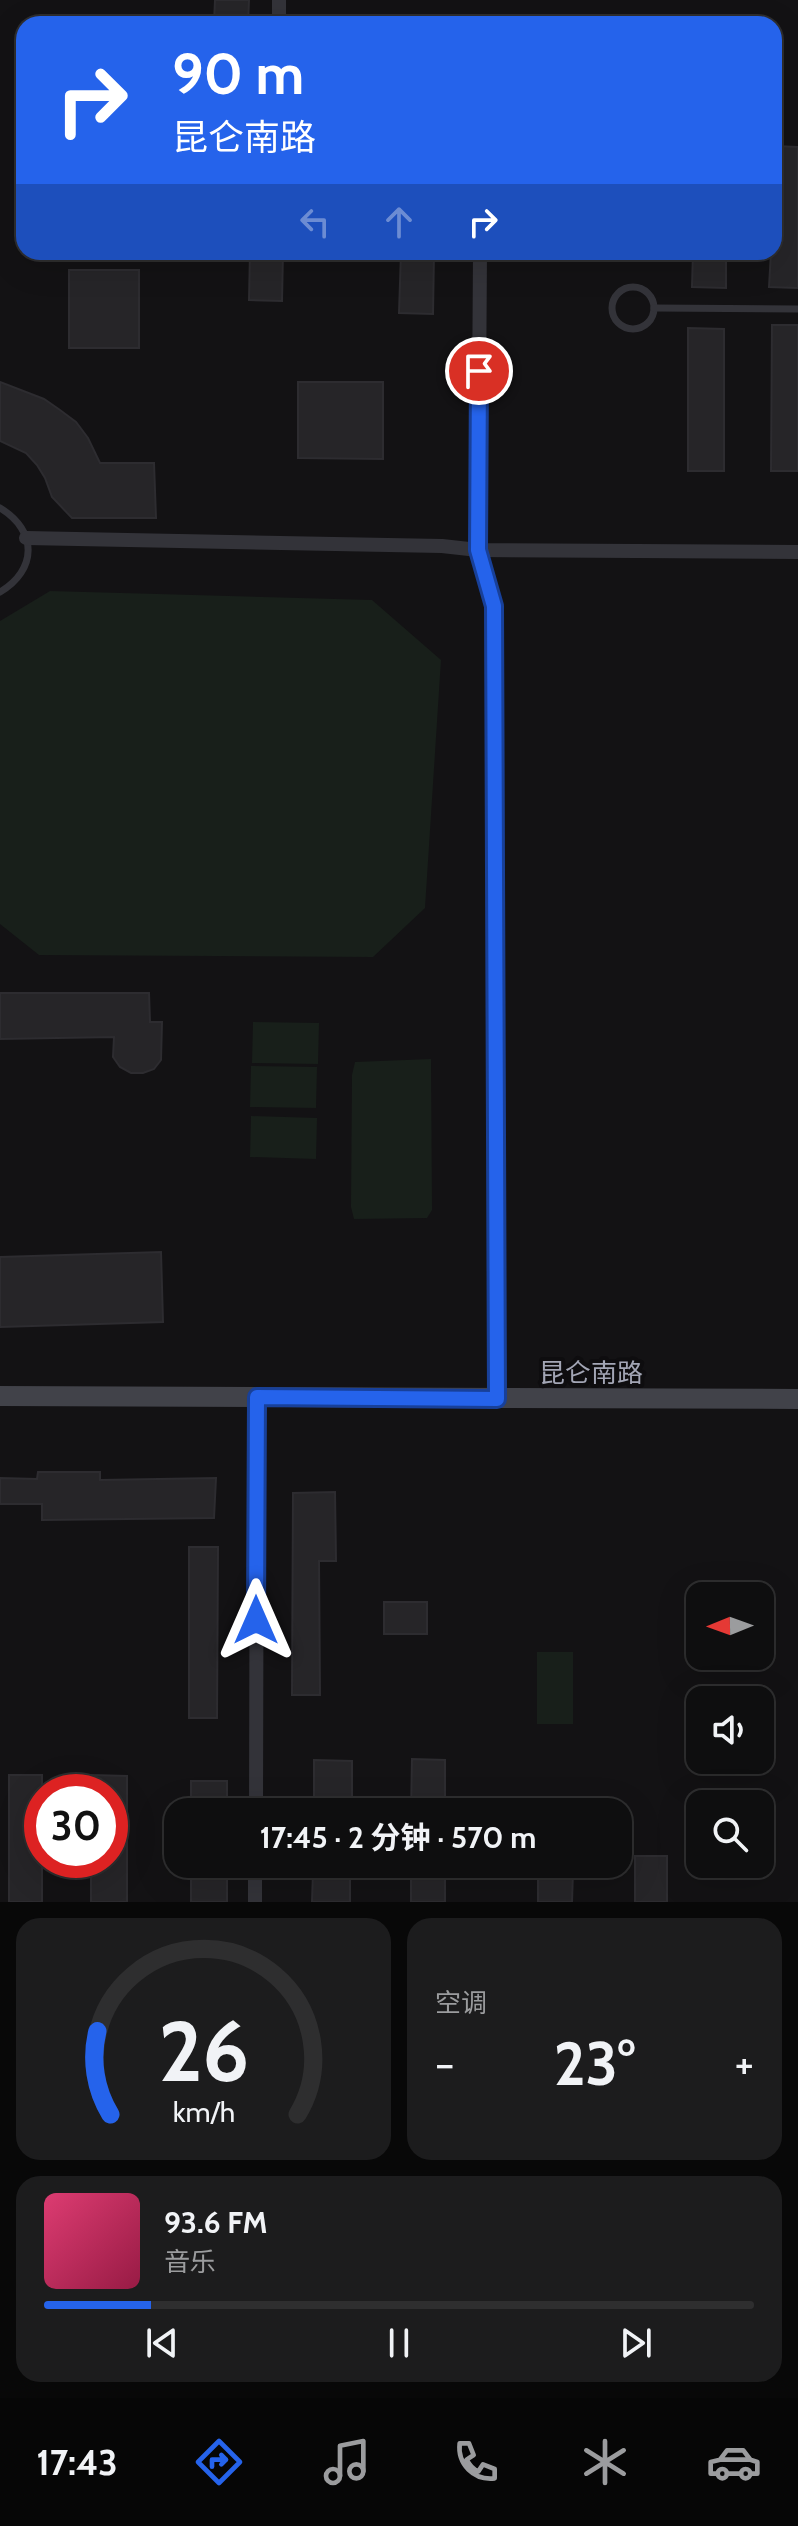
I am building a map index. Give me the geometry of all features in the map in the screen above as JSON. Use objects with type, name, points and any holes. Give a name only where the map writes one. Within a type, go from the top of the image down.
[{"type":"main road","name":"昆仑南路","points":[[0,1396],[798,1399]]},
{"type":"street","points":[[480,260],[478,550],[494,606],[497,1399]]},
{"type":"street","points":[[26,538],[442,546],[478,550],[798,552]]},
{"type":"street","points":[[256,1798],[257,1397]]},
{"type":"street","points":[[255,1878],[255,1902]]},
{"type":"lane","points":[[634,287],[649,293],[654,308],[648,324],[632,329],[618,323],[612,307],[618,292],[634,287]]},
{"type":"lane","points":[[654,308],[798,309]]},
{"type":"lane","points":[[0,508],[16,518],[29,550],[25,568],[15,582],[0,592]]},
{"type":"shaded area","points":[[50,591],[372,600],[441,660],[425,908],[373,957],[39,955],[0,924],[0,621]]},
{"type":"shaded area","points":[[253,1022],[319,1023],[318,1064],[252,1063]]},
{"type":"shaded area","points":[[431,1059],[432,1210],[427,1218],[354,1219],[351,1207],[352,1075],[355,1062]]},
{"type":"shaded area","points":[[251,1066],[317,1067],[316,1108],[250,1107]]},
{"type":"shaded area","points":[[251,1116],[317,1118],[316,1159],[250,1157]]},
{"type":"shaded area","points":[[537,1652],[573,1652],[573,1724],[537,1724]]},
{"type":"building","points":[[215,0],[249,0],[248,16],[214,16]]},
{"type":"building","points":[[782,146],[798,147],[798,288],[769,287],[771,260],[782,260]]},
{"type":"building","points":[[250,260],[283,260],[282,301],[249,300]]},
{"type":"building","points":[[401,260],[434,260],[433,314],[399,313]]},
{"type":"building","points":[[693,260],[726,260],[726,288],[692,287]]},
{"type":"building","points":[[69,270],[139,270],[139,348],[69,348]]},
{"type":"building","points":[[772,325],[798,325],[798,471],[771,471]]},
{"type":"building","points":[[688,328],[724,329],[724,471],[688,471]]},
{"type":"building","points":[[0,382],[44,399],[76,422],[100,463],[154,463],[156,518],[72,518],[52,497],[45,478],[26,453],[0,441]]},
{"type":"building","points":[[298,382],[383,382],[383,459],[298,458]]},
{"type":"building","points":[[0,993],[149,993],[150,1022],[162,1022],[161,1060],[154,1069],[131,1073],[120,1067],[113,1057],[114,1037],[0,1039]]},
{"type":"building","points":[[161,1252],[163,1322],[0,1327],[0,1257]]},
{"type":"building","points":[[38,1472],[100,1472],[100,1480],[216,1478],[214,1518],[42,1520],[42,1504],[0,1504],[0,1478],[37,1479]]},
{"type":"building","points":[[335,1492],[336,1561],[319,1561],[320,1695],[292,1695],[293,1493]]},
{"type":"building","points":[[189,1547],[218,1547],[217,1718],[189,1718]]},
{"type":"building","points":[[384,1602],[427,1602],[427,1634],[384,1634]]},
{"type":"building","points":[[412,1759],[445,1760],[445,1798],[411,1798]]},
{"type":"building","points":[[314,1760],[352,1761],[352,1798],[314,1798]]},
{"type":"building","points":[[9,1775],[24,1775],[24,1878],[42,1878],[42,1902],[9,1902]]},
{"type":"building","points":[[191,1781],[227,1781],[227,1798],[191,1798]]},
{"type":"building","points":[[635,1856],[667,1856],[667,1902],[635,1902]]},
{"type":"building","points":[[91,1878],[127,1878],[127,1902],[91,1902]]},
{"type":"building","points":[[191,1878],[227,1878],[227,1902],[191,1902]]},
{"type":"building","points":[[313,1878],[350,1878],[350,1902],[312,1902]]},
{"type":"building","points":[[411,1878],[445,1878],[445,1902],[411,1902]]},
{"type":"building","points":[[538,1878],[573,1878],[572,1902],[538,1902]]},
{"type":"route","points":[[256,1620],[257,1397],[497,1399],[494,606],[478,550],[479,371]]}]
